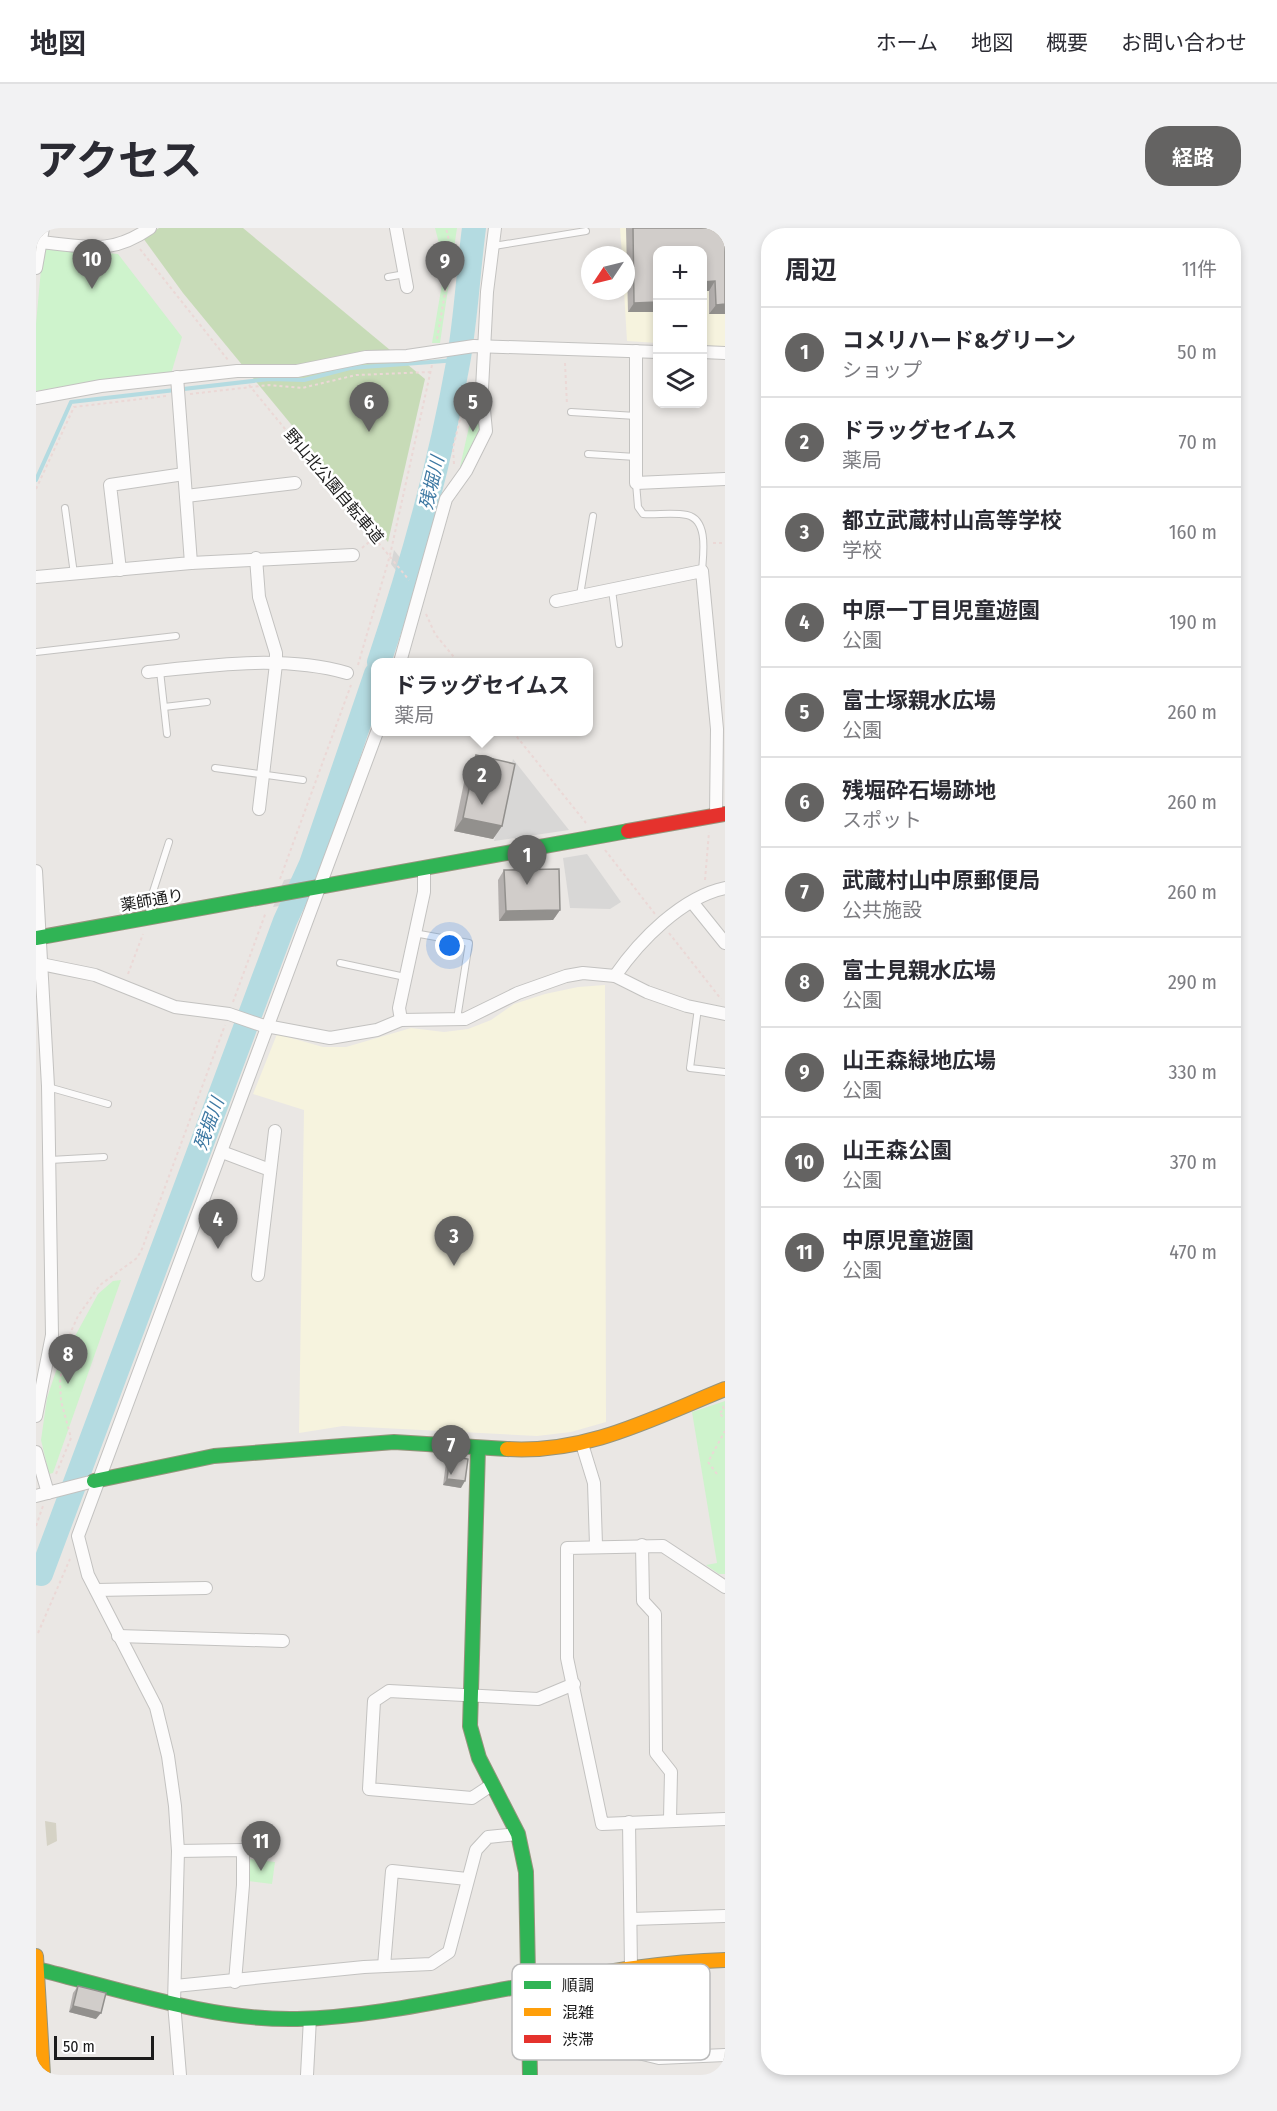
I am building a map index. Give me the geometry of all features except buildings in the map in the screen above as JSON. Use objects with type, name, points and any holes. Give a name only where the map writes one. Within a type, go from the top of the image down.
[{"type":"street","points":[[36,268],[44,228]]},
{"type":"street","points":[[40,242],[107,247],[133,240],[150,228]]},
{"type":"street","points":[[396,228],[408,287]]},
{"type":"street","points":[[401,658],[446,498],[466,471],[486,430],[479,346],[495,228]]},
{"type":"street","points":[[36,398],[101,386],[177,377],[237,371],[297,370],[366,357],[407,356],[437,347],[479,346],[565,351],[653,352]]},
{"type":"street","points":[[636,351],[636,483],[725,479]]},
{"type":"street","points":[[707,352],[725,352]]},
{"type":"street","points":[[177,377],[191,563]]},
{"type":"street","points":[[120,570],[110,486],[184,474]]},
{"type":"street","points":[[186,496],[295,483]]},
{"type":"street","points":[[36,577],[256,558],[353,555]]},
{"type":"street","points":[[256,558],[259,597],[276,653],[259,809]]},
{"type":"street","points":[[556,601],[702,571],[717,729],[716,816]]},
{"type":"street","points":[[154,671],[225,664],[276,664],[352,675]]},
{"type":"street","points":[[180,2075],[174,2002],[178,1851],[176,1806],[168,1756],[156,1707],[88,1575],[78,1536],[96,1480],[222,1152],[264,1025],[374,736]]},
{"type":"street","name":"薬師通り","points":[[38,938],[147,923],[275,894],[716,816]]},
{"type":"street","points":[[401,1020],[399,1008],[425,882],[424,868]]},
{"type":"street","points":[[36,871],[39,963],[48,1086],[52,1335],[36,1416]]},
{"type":"street","points":[[615,976],[663,924],[705,892],[725,888]]},
{"type":"street","points":[[692,902],[725,943]]},
{"type":"street","points":[[39,963],[95,975],[175,1007],[231,1014],[264,1025],[330,1038],[376,1030],[401,1020],[457,1019],[471,1016],[508,997],[566,976],[592,973],[615,976],[647,992],[725,1014]]},
{"type":"street","points":[[258,1275],[275,1131]]},
{"type":"street","points":[[222,1152],[270,1170]]},
{"type":"street","points":[[36,1452],[45,1496],[96,1480],[158,1465],[226,1455],[394,1442],[539,1451],[582,1444],[723,1395]]},
{"type":"street","points":[[582,1444],[594,1483],[596,1545]]},
{"type":"street","points":[[478,1449],[470,1726],[478,1758],[494,1784],[518,1834],[526,1872],[528,1964]]},
{"type":"street","points":[[725,1587],[663,1546],[596,1545],[567,1548],[567,1658],[602,1824],[670,1819],[725,1819]]},
{"type":"street","points":[[642,1545],[643,1600],[655,1614],[656,1753],[671,1772],[670,1819]]},
{"type":"street","points":[[96,1590],[206,1588]]},
{"type":"street","points":[[118,1636],[283,1641]]},
{"type":"street","points":[[494,1784],[472,1798],[369,1789],[374,1701],[388,1691],[538,1699],[574,1684]]},
{"type":"street","points":[[629,1822],[631,1964]]},
{"type":"street","points":[[175,1986],[384,1966],[431,1964],[449,1952],[476,1850],[488,1837],[518,1834]]},
{"type":"street","points":[[178,1851],[243,1850],[243,1885],[235,1982]]},
{"type":"street","points":[[384,1966],[392,1871],[467,1879]]},
{"type":"street","points":[[631,1919],[725,1916]]},
{"type":"street","points":[[663,1964],[725,1960]]},
{"type":"street","points":[[43,2075],[36,1964],[174,2002],[244,2016],[310,2018],[363,2013],[512,1990]]},
{"type":"street","points":[[307,2075],[310,2018]]},
{"type":"street","points":[[710,2056],[725,2055]]},
{"type":"street","points":[[530,2060],[530,2075]]},
{"type":"lane","points":[[493,247],[586,231]]},
{"type":"lane","points":[[388,277],[405,274]]},
{"type":"lane","points":[[571,412],[636,416]]},
{"type":"lane","points":[[588,454],[636,457]]},
{"type":"lane","points":[[636,483],[638,507],[643,513],[688,515],[699,525],[705,543],[702,571]]},
{"type":"lane","points":[[66,508],[74,574]]},
{"type":"lane","points":[[580,596],[593,516]]},
{"type":"lane","points":[[612,590],[619,645]]},
{"type":"lane","points":[[36,652],[176,636]]},
{"type":"lane","points":[[154,671],[164,707],[167,734]]},
{"type":"lane","points":[[164,707],[207,702]]},
{"type":"lane","points":[[215,768],[303,780]]},
{"type":"lane","points":[[147,923],[150,901],[169,842]]},
{"type":"lane","points":[[414,933],[469,943],[457,1019]]},
{"type":"lane","points":[[340,963],[405,976]]},
{"type":"lane","points":[[698,1008],[690,1068],[725,1072]]},
{"type":"lane","points":[[48,1086],[108,1104]]},
{"type":"lane","points":[[50,1160],[104,1157]]},
{"type":"path","points":[[437,347],[452,253],[446,228]]},
{"type":"path","points":[[133,240],[237,371]]},
{"type":"path","points":[[565,351],[567,407],[571,412]]},
{"type":"path","points":[[36,489],[74,407],[250,385],[302,388],[356,375],[431,370],[390,555],[352,675],[231,1014],[142,1249],[137,1258],[100,1285],[78,1316],[65,1345],[60,1382],[61,1401],[71,1438],[55,1476]]},
{"type":"path","name":"野山北公園自転車道","points":[[250,385],[411,582]]},
{"type":"path","points":[[454,467],[453,448],[466,390]]},
{"type":"path","points":[[363,547],[375,537]]},
{"type":"path","points":[[705,543],[725,543]]},
{"type":"path","points":[[423,606],[435,634],[454,658]]},
{"type":"path","points":[[516,736],[590,828]]},
{"type":"path","points":[[705,892],[709,830],[716,816]]},
{"type":"path","points":[[602,846],[659,920]]},
{"type":"path","points":[[123,988],[147,923]]},
{"type":"path","points":[[666,928],[725,1005]]},
{"type":"path","points":[[723,1395],[724,1410],[719,1413],[725,1419]]},
{"type":"path","points":[[717,1474],[708,1462],[725,1431]]},
{"type":"path","points":[[36,1526],[45,1496]]},
{"type":"path","points":[[38,1633],[57,1593],[78,1536]]},
{"type":"shaded area","points":[[620,228],[725,228],[725,347],[707,345],[707,246],[653,246],[653,343],[627,341],[625,300],[635,300],[635,246],[621,246]]},
{"type":"shaded area","points":[[513,759],[569,830],[494,841]]},
{"type":"shaded area","points":[[587,854],[621,902],[610,909],[570,908],[563,858]]},
{"type":"shaded area","points":[[605,985],[606,1422],[571,1432],[537,1436],[343,1426],[299,1433],[304,1110],[253,1094],[277,1034],[323,1047],[346,1047],[411,1028],[444,1032],[468,1029],[491,1020],[514,1004],[545,994],[578,987]]},
{"type":"shaded area","points":[[45,1821],[56,1823],[57,1841],[47,1846]]},
{"type":"green space","points":[[159,228],[243,228],[425,379],[388,542],[183,293],[143,238]]},
{"type":"green space","points":[[435,228],[457,228],[440,343],[432,343],[445,266]]},
{"type":"green space","points":[[43,247],[118,254],[182,337],[171,374],[100,380],[36,391],[36,324]]},
{"type":"green space","points":[[477,391],[481,427],[461,468],[460,467]]},
{"type":"green space","points":[[121,1280],[53,1473],[49,1474],[41,1440],[47,1398],[56,1371],[98,1294],[113,1281]]},
{"type":"green space","points":[[725,1401],[725,1574],[719,1574],[706,1565],[717,1563],[692,1412]]},
{"type":"green space","points":[[250,1859],[275,1862],[272,1884],[248,1881]]},
{"type":"pier","points":[[394,550],[420,583],[416,596],[391,564]]},
{"type":"pier","points":[[320,873],[310,901],[273,907],[284,880]]},
{"type":"waterway","name":"残堀川","points":[[380,658],[414,551],[443,439],[461,346],[474,228]]},
{"type":"waterway","points":[[36,480],[71,402],[270,379],[304,380],[350,368],[458,360]]},
{"type":"waterway","name":"残堀川","points":[[41,1574],[285,921],[311,864],[371,689]]},
{"type":"traffic: fast","points":[[36,938],[628,831]]},
{"type":"traffic: fast","points":[[94,1481],[214,1456],[394,1442],[507,1449]]},
{"type":"traffic: fast","points":[[478,1449],[470,1726],[479,1758],[518,1834],[526,1872],[528,1964]]},
{"type":"traffic: fast","points":[[37,1969],[166,2002],[232,2015],[265,2018],[297,2019],[355,2015],[512,1988]]},
{"type":"traffic: fast","points":[[530,2060],[530,2075]]},
{"type":"traffic: slow","points":[[507,1449],[565,1446],[592,1440],[619,1432],[725,1389]]},
{"type":"traffic: slow","points":[[36,1956],[43,2075]]},
{"type":"traffic: slow","points":[[670,1964],[725,1960]]},
{"type":"traffic: jam","points":[[628,831],[725,814]]},
{"type":"place","name":"山王森公園","points":[[92,289]]},
{"type":"place","name":"山王森緑地広場","points":[[445,291]]},
{"type":"place","name":"残堀砕石場跡地","points":[[369,432]]},
{"type":"place","name":"富士塚親水広場","points":[[473,432]]},
{"type":"place","name":"ドラッグセイムス","points":[[482,805]]},
{"type":"place","name":"コメリハード&グリーン","points":[[527,885]]},
{"type":"place","name":"中原一丁目児童遊園","points":[[218,1249]]},
{"type":"place","name":"都立武蔵村山高等学校","points":[[454,1266]]},
{"type":"place","name":"富士見親水広場","points":[[68,1384]]},
{"type":"place","name":"武蔵村山中原郵便局","points":[[451,1475]]},
{"type":"place","name":"中原児童遊園","points":[[261,1871]]}]
